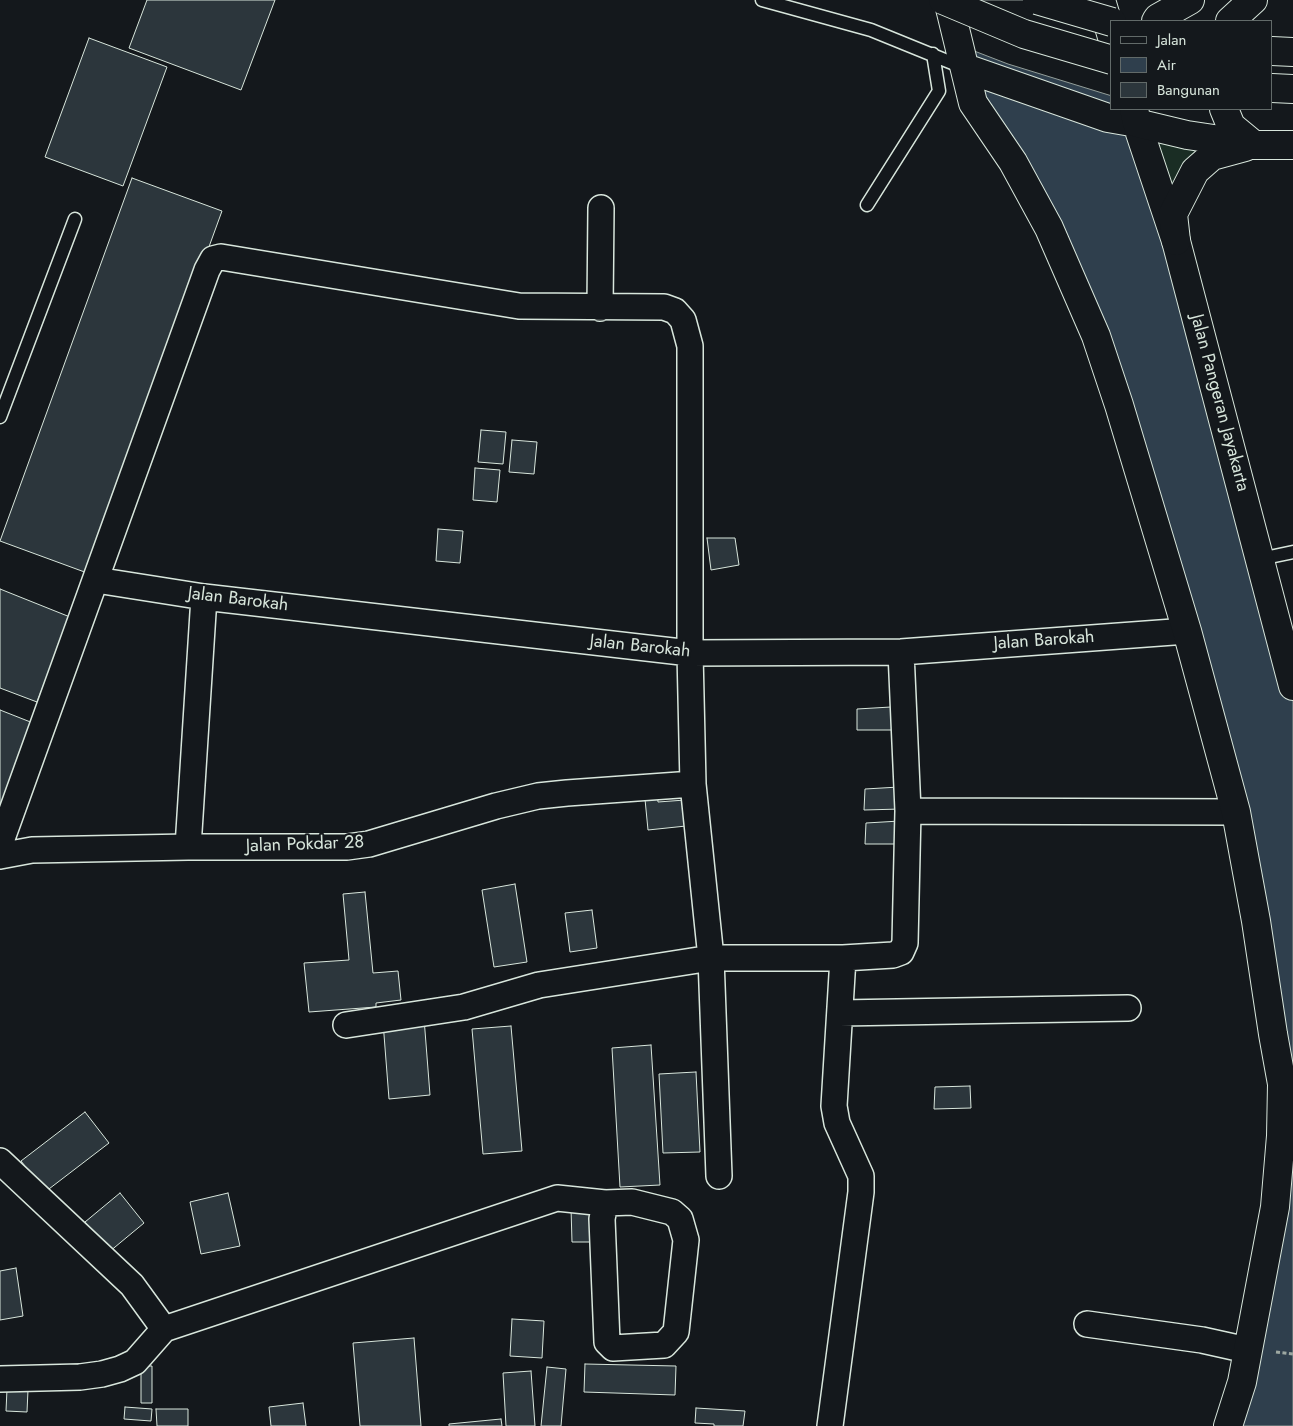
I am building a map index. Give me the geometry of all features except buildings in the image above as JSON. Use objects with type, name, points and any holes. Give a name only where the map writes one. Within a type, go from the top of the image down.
[{"type":"street","points":[[943,0],[1024,34],[1110,59]]},
{"type":"street","points":[[948,0],[973,103],[1013,162],[1048,228],[1096,336],[1119,405],[1187,631],[1236,812],[1254,912],[1285,1057],[1275,1207],[1242,1382],[1228,1426]]},
{"type":"street","points":[[1037,0],[1110,21]]},
{"type":"street","points":[[1101,0],[1110,30]]},
{"type":"street","points":[[1157,20],[1190,0]]},
{"type":"street","points":[[1231,20],[1253,0]]},
{"type":"street","points":[[1273,51],[1293,52]]},
{"type":"street","points":[[965,68],[1110,110]]},
{"type":"street","points":[[1273,88],[1293,89]]},
{"type":"street","points":[[1111,110],[1187,135],[1254,145],[1293,145]]},
{"type":"street","points":[[1224,110],[1231,126],[1254,145]]},
{"type":"street","name":"Jalan Pangeran Jayakarta","points":[[1128,115],[1176,240],[1260,559],[1291,667]]},
{"type":"street","points":[[1176,240],[1173,214],[1195,171],[1212,156],[1254,145]]},
{"type":"street","points":[[600,308],[601,208]]},
{"type":"street","points":[[0,844],[207,270],[213,259],[221,257],[519,306],[664,307],[675,311],[683,320],[690,346],[690,654],[693,784],[711,958],[719,1176]]},
{"type":"street","name":"Jalan Barokah","points":[[96,580],[204,597],[690,654],[901,652],[1187,631]]},
{"type":"street","points":[[188,847],[204,597]]},
{"type":"street","points":[[346,1025],[464,1007],[539,985],[711,958],[843,958],[893,955],[901,952],[905,943],[908,811],[901,652]]},
{"type":"street","name":"Jalan Pokdar 28","points":[[0,856],[32,850],[188,847],[347,847],[369,844],[496,806],[538,796],[693,784]]},
{"type":"street","points":[[908,811],[1236,812]]},
{"type":"street","points":[[830,1426],[861,1192],[861,1176],[839,1130],[834,1106],[843,958]]},
{"type":"street","points":[[840,1013],[1128,1008]]},
{"type":"street","points":[[0,1161],[132,1285],[164,1329]]},
{"type":"street","points":[[0,1379],[80,1377],[120,1369],[135,1362],[164,1329],[557,1198],[605,1203],[632,1202],[672,1212],[680,1219],[686,1240],[676,1332],[664,1345],[613,1348],[606,1342],[602,1219],[605,1203]]},
{"type":"street","points":[[1087,1324],[1202,1340],[1247,1350]]},
{"type":"lane","points":[[762,0],[871,30],[965,68]]},
{"type":"lane","points":[[867,204],[938,91],[933,54]]},
{"type":"lane","points":[[0,417],[75,219]]},
{"type":"lane","points":[[1260,559],[1293,552]]},
{"type":"path","points":[[1278,1352],[1293,1354]]},
{"type":"green space","points":[[1137,123],[1212,156],[1179,200]]},
{"type":"water","points":[[948,0],[1110,46],[1110,110],[1132,110],[1293,686],[1293,1426],[1228,1426],[1281,1136],[1256,921],[1096,336],[973,103]]},
{"type":"pier","points":[[945,0],[1099,0],[1110,33],[1110,95],[1008,64],[956,44]]}]
